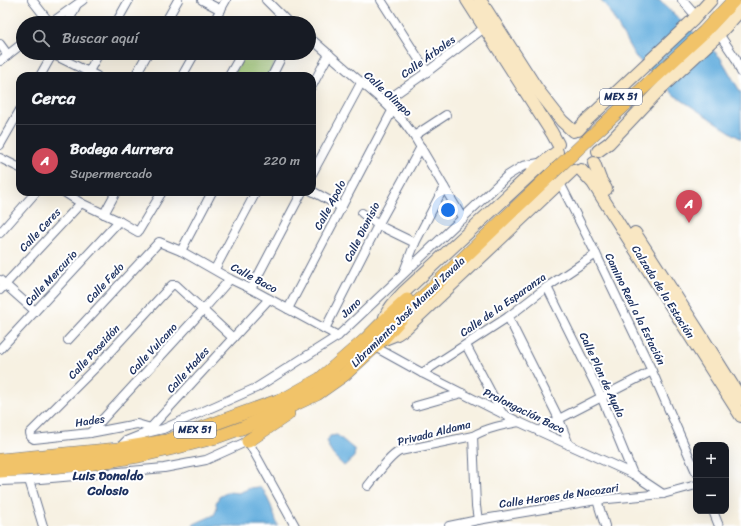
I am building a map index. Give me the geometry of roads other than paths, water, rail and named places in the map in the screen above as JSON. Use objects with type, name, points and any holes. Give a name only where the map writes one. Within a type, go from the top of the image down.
[{"type":"main road","points":[[467,0],[552,133],[562,164],[567,168],[577,170]]},
{"type":"main road","points":[[480,0],[537,89],[562,122],[576,130]]},
{"type":"main road","points":[[703,28],[711,0]]},
{"type":"main road","name":"Libramiento José Manuel Zavala","points":[[703,28],[722,0]]},
{"type":"main road","name":"Libramiento José Manuel Zavala","points":[[0,460],[118,449],[166,441],[288,397],[320,379],[403,305],[425,282],[545,169],[596,127],[734,0]]},
{"type":"main road","points":[[703,28],[738,13],[741,8]]},
{"type":"main road","points":[[576,130],[586,121],[652,75]]},
{"type":"main road","points":[[378,343],[406,328],[560,183],[577,170],[590,166],[609,143],[652,75]]},
{"type":"main road","points":[[545,169],[558,148],[560,139],[568,132],[576,130],[584,131],[590,134],[594,139],[597,145],[596,157]]},
{"type":"main road","name":"Calzada de la Estación","points":[[596,157],[600,179],[741,399]]},
{"type":"main road","name":"Libramiento José Manuel Zavala","points":[[0,471],[88,464],[139,456],[174,448],[217,437],[242,428],[317,394],[344,375],[378,343],[545,169]]},
{"type":"main road","name":"Calzada de la Estación","points":[[577,170],[593,183],[741,416]]},
{"type":"main road","points":[[248,441],[317,394]]},
{"type":"street","points":[[32,0],[45,16]]},
{"type":"street","points":[[120,16],[129,0]]},
{"type":"street","points":[[169,16],[178,0]]},
{"type":"street","points":[[202,0],[221,10]]},
{"type":"street","points":[[217,16],[226,0]]},
{"type":"street","points":[[266,0],[282,16]]},
{"type":"street","points":[[380,0],[428,72]]},
{"type":"street","points":[[682,0],[703,28],[736,59],[741,72]]},
{"type":"street","points":[[60,16],[80,2]]},
{"type":"street","points":[[72,16],[80,2]]},
{"type":"street","name":"Calle Árboles","points":[[384,102],[428,72],[484,28]]},
{"type":"street","name":"Calle Olimpo","points":[[316,43],[384,102],[403,121],[421,147],[463,219]]},
{"type":"street","points":[[0,44],[8,55]]},
{"type":"street","points":[[0,61],[16,49]]},
{"type":"street","points":[[316,78],[329,54]]},
{"type":"street","points":[[42,72],[49,60]]},
{"type":"street","points":[[63,60],[84,72]]},
{"type":"street","points":[[88,72],[95,60]]},
{"type":"street","points":[[137,72],[144,60]]},
{"type":"street","points":[[184,72],[191,60]]},
{"type":"street","points":[[231,72],[238,60]]},
{"type":"street","points":[[274,72],[280,60]]},
{"type":"street","points":[[316,167],[361,83]]},
{"type":"street","name":"Calle Apolo","points":[[288,309],[392,111]]},
{"type":"street","points":[[414,136],[446,115]]},
{"type":"street","points":[[0,145],[16,117]]},
{"type":"street","name":"Calle Dionisio","points":[[325,329],[378,225],[421,147]]},
{"type":"street","points":[[0,168],[3,160],[16,166]]},
{"type":"street","name":"Juno","points":[[149,430],[163,429],[256,388],[338,336],[507,176],[523,166],[545,169]]},
{"type":"street","name":"Camino Real a la Estación","points":[[545,169],[560,183],[596,254],[652,371],[693,465]]},
{"type":"street","points":[[404,273],[415,243],[444,187]]},
{"type":"street","points":[[316,193],[342,207]]},
{"type":"street","points":[[0,233],[32,196]]},
{"type":"street","points":[[71,196],[81,203],[138,232],[160,196]]},
{"type":"street","points":[[104,214],[114,196]]},
{"type":"street","points":[[181,251],[210,196]]},
{"type":"street","points":[[215,270],[254,196]]},
{"type":"street","points":[[251,289],[300,196]]},
{"type":"street","name":"Calle Ceres","points":[[2,285],[81,203]]},
{"type":"street","points":[[362,213],[378,225],[415,243]]},
{"type":"street","name":"Calle Mercurio","points":[[0,350],[119,221]]},
{"type":"street","name":"Calle Baco","points":[[159,242],[181,251],[230,279],[338,336]]},
{"type":"street","name":"Calle Fedo","points":[[68,340],[159,242]]},
{"type":"street","name":"Calle de la Esparanza","points":[[422,373],[508,317],[547,287],[596,254]]},
{"type":"street","name":"Calle Vulcano","points":[[90,432],[230,279]]},
{"type":"street","points":[[2,285],[35,312]]},
{"type":"street","name":"Calle Poseidón","points":[[31,437],[30,433],[97,366],[172,285],[176,285],[203,310]]},
{"type":"street","name":"Calle Plan de Ayala","points":[[547,287],[602,396],[633,474]]},
{"type":"street","name":"Calle Hades","points":[[118,449],[126,441],[149,430],[269,299]]},
{"type":"street","points":[[203,310],[233,338]]},
{"type":"street","points":[[508,317],[559,419],[569,445]]},
{"type":"street","name":"Prolongación Baco","points":[[378,343],[422,373],[519,422],[633,474],[663,494]]},
{"type":"street","points":[[466,345],[502,413]]},
{"type":"street","points":[[538,431],[652,371]]},
{"type":"street","points":[[416,406],[462,393]]},
{"type":"street","name":"Privada Aldama","points":[[368,486],[395,454],[400,451],[472,436],[492,428],[519,422]]},
{"type":"street","name":"Hades","points":[[31,437],[34,439],[137,424],[149,430]]},
{"type":"street","points":[[472,436],[478,520]]},
{"type":"street","points":[[0,481],[29,480],[164,468],[206,460],[248,441],[295,526]]},
{"type":"street","points":[[29,480],[43,526]]},
{"type":"street","name":"Calle Heroes de Nacozari","points":[[449,526],[597,500],[663,494],[693,486]]},
{"type":"street","points":[[597,500],[605,526]]},
{"type":"street","points":[[714,514],[719,526]]},
{"type":"water","points":[[600,0],[659,0],[720,57],[741,93],[741,139],[674,95],[635,56],[607,7]]},
{"type":"water","points":[[337,435],[355,450],[354,457],[344,466],[335,458],[327,441],[330,436]]},
{"type":"water","points":[[259,487],[264,491],[278,526],[193,526],[194,524],[214,515],[217,509],[216,503],[219,497],[228,492],[239,493],[250,488]]},
{"type":"place","name":"Bodega Aurrera","points":[[689,223]]},
{"type":"district","name":"Luis Donaldo Colosio","points":[[108,482]]}]
